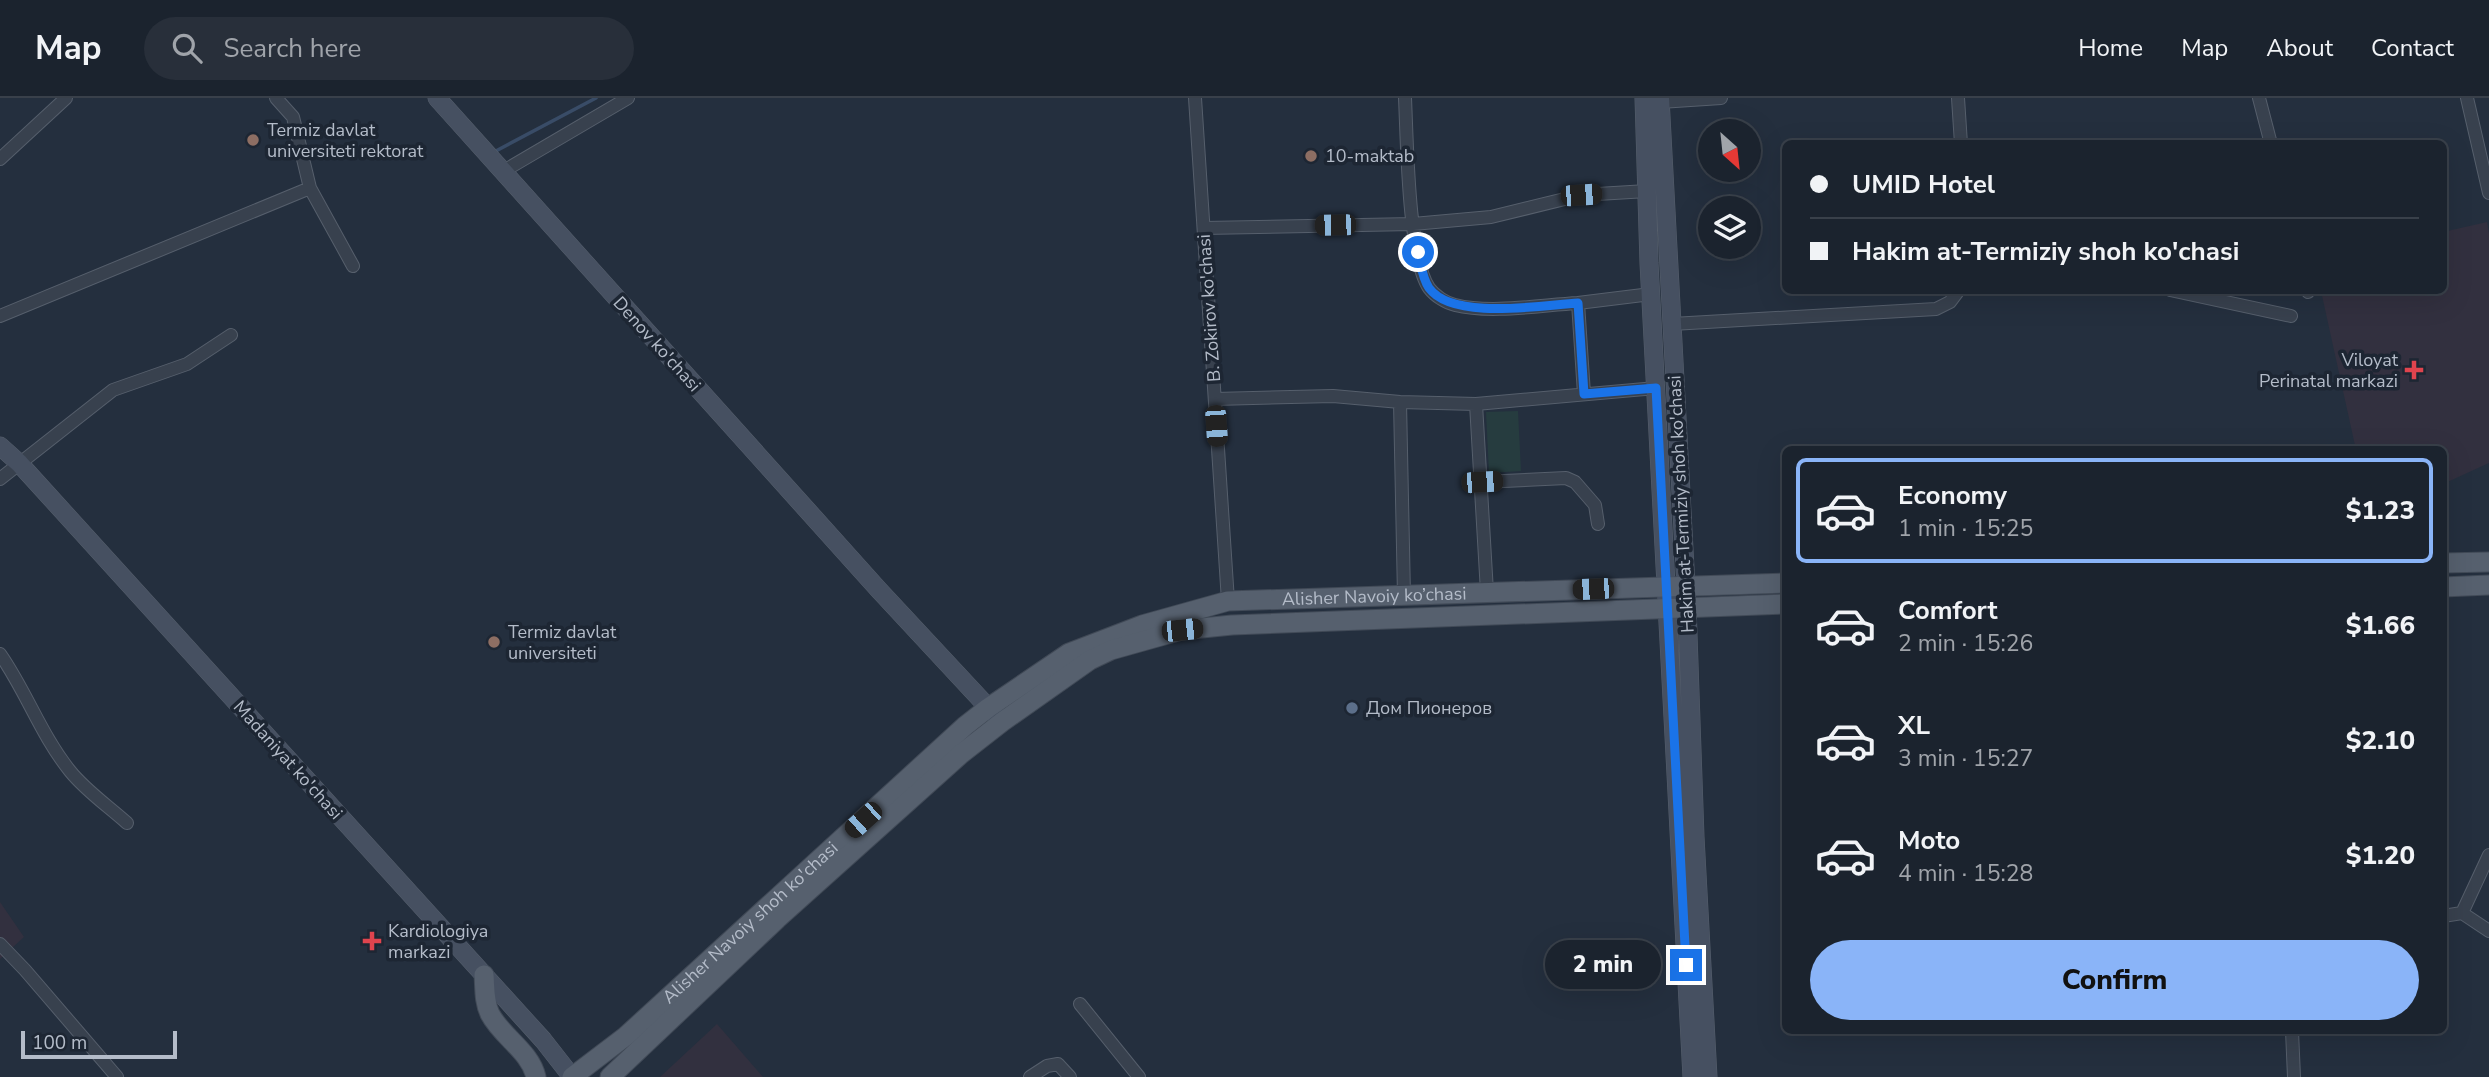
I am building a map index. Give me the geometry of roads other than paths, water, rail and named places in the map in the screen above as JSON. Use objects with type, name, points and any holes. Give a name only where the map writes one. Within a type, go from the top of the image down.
[{"type":"main road","name":"Denov ko'chasi","points":[[437,98],[878,589],[995,715]]},
{"type":"main road","name":"Hakim at-Termiziy shoh ko'chasi","points":[[1655,99],[1647,191],[1651,294],[1656,388],[1676,586]]},
{"type":"main road","name":"Hakim at-Termiziy shoh ko'chasi","points":[[1655,99],[1672,324],[1676,586],[1692,1077]]},
{"type":"main road","name":"Madaniyat ko'chasi","points":[[0,446],[19,463],[576,1076]]},
{"type":"main road","points":[[2447,564],[2489,562]]},
{"type":"main road","name":"Alisher Navoiy ko’chasi","points":[[995,715],[1069,653],[1142,625],[1228,601],[1782,583]]},
{"type":"main road","points":[[2447,587],[2489,585]]},
{"type":"main road","name":"Alisher Navoiy ko’chasi","points":[[995,715],[1090,660],[1121,647],[1182,630],[1246,624],[1782,604]]},
{"type":"main road","name":"Hakim at-Termiziy shoh ko'chasi","points":[[1677,607],[1695,837],[1708,1077]]},
{"type":"main road","name":"Alisher Navoiy shoh ko'chasi","points":[[576,1076],[626,1036],[965,726],[995,715]]},
{"type":"main road","name":"Alisher Navoiy shoh ko'chasi","points":[[610,1077],[777,919],[961,754],[995,715]]},
{"type":"main road","points":[[484,975],[486,1002],[490,1013],[526,1056],[536,1077]]},
{"type":"street","points":[[0,159],[66,98]]},
{"type":"street","points":[[276,98],[293,117],[310,188],[354,266]]},
{"type":"street","points":[[502,172],[628,98]]},
{"type":"street","name":"B. Zokirov ko'chasi","points":[[1195,98],[1228,601]]},
{"type":"street","points":[[1405,98],[1413,224],[1424,276],[1429,288],[1440,298],[1455,305],[1488,308],[1578,303],[1651,294]]},
{"type":"street","points":[[1655,99],[1721,98]]},
{"type":"street","points":[[1958,98],[1961,140]]},
{"type":"street","points":[[2259,98],[2270,140]]},
{"type":"street","points":[[2467,98],[2486,164],[2489,192]]},
{"type":"street","points":[[0,316],[310,188]]},
{"type":"street","points":[[1204,228],[1413,224],[1491,217],[1581,195],[1647,191]]},
{"type":"street","points":[[1672,324],[1936,309],[1950,302],[1956,294]]},
{"type":"street","points":[[2189,294],[2291,316]]},
{"type":"street","points":[[1578,303],[1584,394]]},
{"type":"street","points":[[0,479],[113,390],[187,364],[231,335]]},
{"type":"street","points":[[1215,400],[1333,396],[1400,402],[1476,404],[1656,388]]},
{"type":"street","points":[[1400,402],[1404,596]]},
{"type":"street","points":[[1476,404],[1488,592]]},
{"type":"street","points":[[1482,482],[1566,478],[1575,482],[1595,505],[1598,524]]},
{"type":"street","points":[[0,654],[35,718],[71,772],[127,822]]},
{"type":"street","points":[[2462,913],[2489,855]]},
{"type":"street","points":[[2447,915],[2462,913],[2489,931]]},
{"type":"street","points":[[0,944],[117,1077]]},
{"type":"street","points":[[1080,1004],[1139,1077]]},
{"type":"street","points":[[2292,1034],[2294,1077]]},
{"type":"street","points":[[1030,1077],[1047,1066],[1058,1064],[1070,1077]]},
{"type":"waterway","points":[[494,152],[596,98]]},
{"type":"place","name":"Termiz davlat universiteti rektorat","points":[[253,140]]},
{"type":"place","name":"10-maktab","points":[[1311,156]]},
{"type":"place","name":"Viloyat Perinatal markazi","points":[[2414,370]]},
{"type":"place","name":"Termiz davlat universiteti","points":[[494,642]]},
{"type":"place","name":"Дом Пионеров","points":[[1352,708]]},
{"type":"place","name":"Kardiologiya markazi","points":[[372,941]]}]
